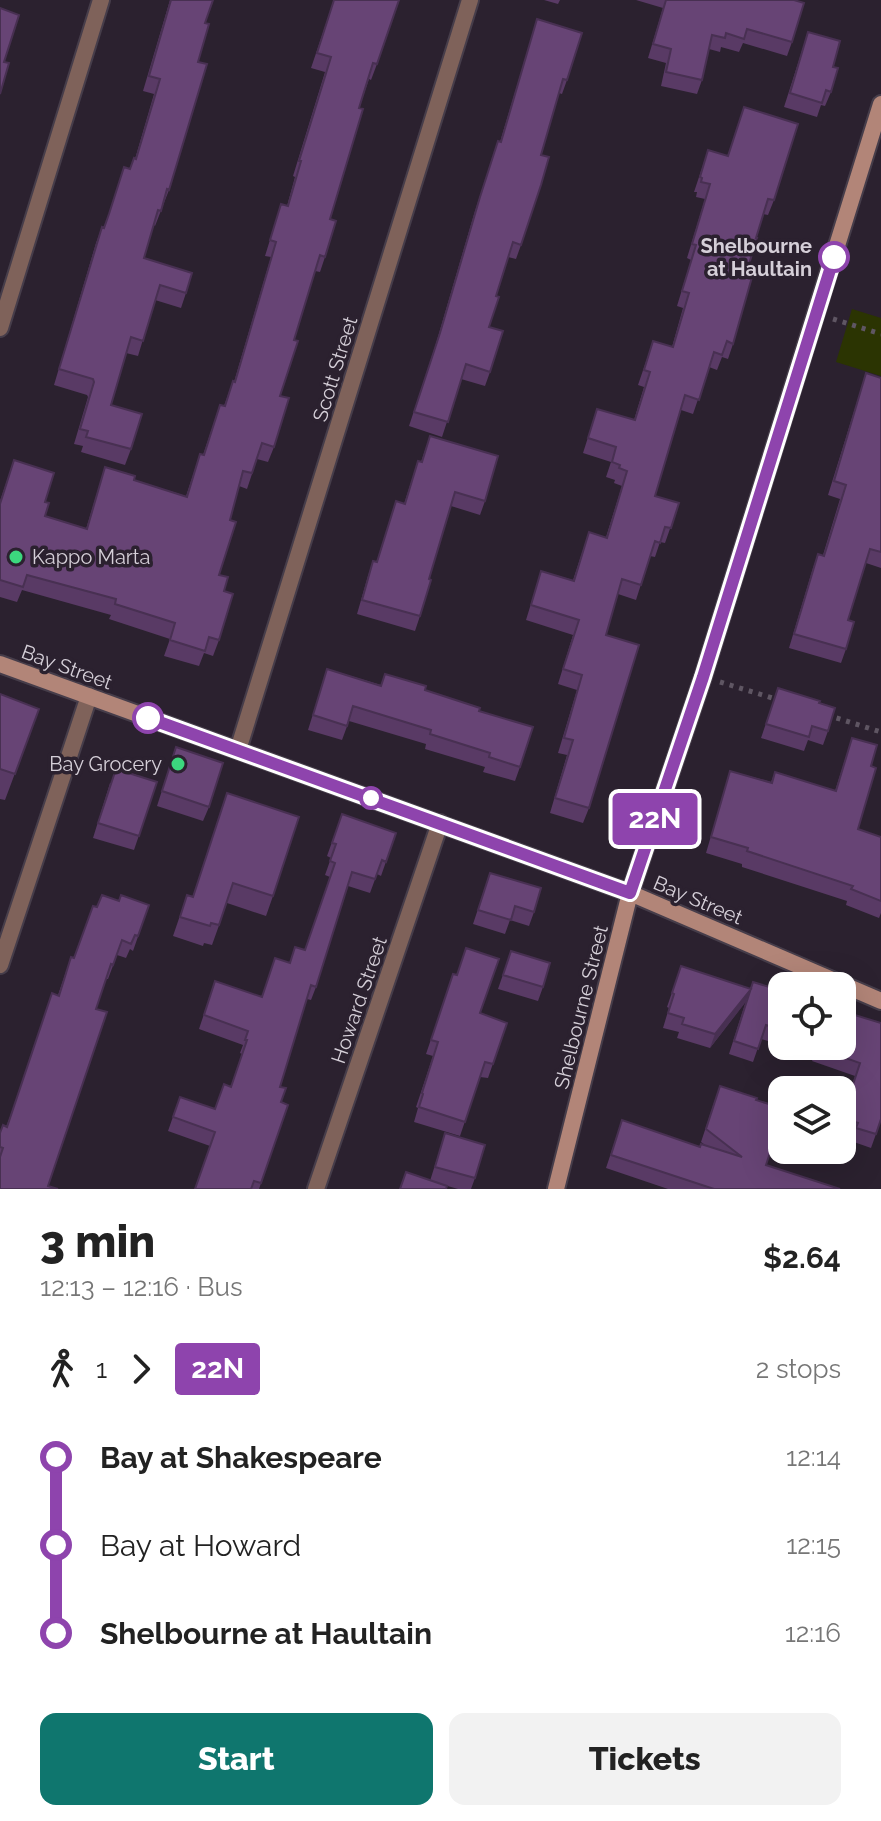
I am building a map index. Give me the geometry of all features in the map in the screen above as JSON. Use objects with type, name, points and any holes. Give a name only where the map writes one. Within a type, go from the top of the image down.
[{"type":"main road","name":"Shelbourne Street","points":[[556,1189],[630,893],[703,677],[881,104]]},
{"type":"main road","name":"Bay Street","points":[[0,664],[630,893],[881,1001]]},
{"type":"street","points":[[0,328],[101,0]]},
{"type":"street","name":"Scott Street","points":[[238,750],[470,0]]},
{"type":"street","points":[[0,965],[89,696]]},
{"type":"street","name":"Howard Street","points":[[316,1189],[440,823]]},
{"type":"path","points":[[817,314],[881,334]]},
{"type":"path","points":[[703,677],[779,700]]},
{"type":"path","points":[[823,714],[881,732]]},
{"type":"green space","points":[[852,309],[881,318],[881,376],[836,362]]},
{"type":"building","points":[[171,0],[213,0],[198,62],[207,64],[169,190],[161,211],[158,210],[144,258],[192,273],[186,293],[160,285],[143,341],[131,337],[111,405],[142,414],[131,449],[86,437],[88,431],[80,429],[93,379],[59,369],[102,227],[124,167],[130,169],[136,159],[160,79],[149,76]]},
{"type":"building","points":[[334,0],[399,0],[377,64],[373,63],[359,108],[363,109],[330,219],[336,221],[325,257],[320,255],[294,340],[298,341],[280,396],[289,398],[274,447],[262,443],[252,473],[243,471],[230,520],[236,522],[219,575],[228,577],[224,591],[233,594],[219,640],[209,637],[205,651],[170,640],[175,623],[115,604],[116,599],[27,575],[23,587],[0,580],[0,504],[14,460],[54,473],[45,502],[49,503],[45,516],[87,529],[105,467],[187,497],[220,405],[225,406],[235,382],[276,242],[270,240],[281,204],[288,206],[331,57],[317,53]]},
{"type":"building","points":[[666,0],[794,0],[804,3],[792,42],[747,29],[744,39],[726,33],[725,38],[712,35],[702,80],[666,72],[671,49],[653,44]]},
{"type":"building","points":[[0,8],[19,15],[4,62],[9,63],[0,94]]},
{"type":"building","points":[[537,19],[582,33],[567,80],[563,79],[541,155],[549,157],[541,185],[521,245],[513,242],[496,296],[499,297],[489,327],[503,331],[490,372],[466,364],[448,422],[414,412]]},
{"type":"building","points":[[808,32],[840,41],[833,67],[838,68],[831,92],[826,90],[822,103],[790,93]]},
{"type":"building","points":[[744,107],[798,124],[774,200],[768,199],[756,238],[746,274],[752,277],[733,344],[727,341],[722,355],[714,352],[699,400],[685,395],[655,496],[679,503],[671,528],[665,527],[660,543],[655,541],[641,585],[622,579],[606,635],[639,645],[589,808],[555,798],[573,740],[564,738],[582,675],[563,669],[579,620],[531,605],[541,571],[574,581],[589,532],[607,538],[627,471],[612,462],[616,447],[588,438],[597,409],[635,420],[650,372],[644,370],[653,341],[673,347],[689,293],[682,291],[696,245],[692,244],[710,184],[701,182],[700,177],[708,150],[728,156]]},
{"type":"building","points":[[866,373],[881,378],[881,552],[870,549],[848,620],[854,622],[846,649],[794,634],[818,554],[824,556],[846,485],[834,481]]},
{"type":"building","points":[[430,436],[498,456],[485,501],[455,492],[420,616],[362,600],[396,501],[405,504],[418,461],[422,462]]},
{"type":"building","points":[[327,669],[381,686],[385,674],[426,686],[425,690],[480,708],[479,711],[533,727],[520,767],[489,757],[490,753],[430,734],[431,730],[353,706],[347,726],[313,715]]},
{"type":"building","points":[[778,688],[835,708],[828,731],[812,726],[809,737],[766,724]]},
{"type":"building","points":[[0,694],[39,709],[15,774],[0,769]]},
{"type":"building","points":[[852,738],[877,745],[871,766],[876,768],[858,829],[881,837],[881,901],[851,889],[853,886],[711,837],[730,771],[772,783],[775,772],[836,791]]},
{"type":"building","points":[[176,747],[223,763],[209,807],[162,791]]},
{"type":"building","points":[[116,769],[157,782],[139,836],[98,823]]},
{"type":"building","points":[[227,793],[299,817],[273,896],[233,883],[219,925],[211,923],[210,926],[180,917],[187,895],[193,897]]},
{"type":"building","points":[[342,814],[396,833],[386,862],[382,860],[375,879],[352,872],[316,987],[311,985],[280,1087],[286,1088],[281,1102],[288,1105],[261,1183],[254,1181],[251,1189],[195,1189],[215,1132],[173,1117],[180,1097],[215,1109],[224,1084],[231,1087],[248,1031],[204,1015],[215,981],[262,997],[275,958],[290,963],[295,947],[305,950],[335,863],[330,861],[336,844],[332,843]]},
{"type":"building","points":[[490,873],[541,888],[534,912],[515,906],[511,920],[478,910]]},
{"type":"building","points":[[102,895],[119,901],[121,895],[149,905],[138,936],[135,935],[131,944],[122,940],[96,1009],[107,1012],[48,1186],[58,1189],[0,1189],[3,1148],[0,1147],[0,1133],[3,1125],[7,1127],[52,993],[59,996],[71,957],[74,958],[93,906],[97,907]]},
{"type":"building","points":[[466,948],[499,959],[480,1013],[507,1023],[493,1064],[485,1062],[465,1122],[419,1107],[438,1042],[431,1040],[453,974],[457,975]]},
{"type":"building","points":[[511,951],[550,963],[543,987],[503,975]]},
{"type":"building","points":[[681,966],[751,989],[715,1034],[682,1024],[684,1018],[668,1013]]},
{"type":"building","points":[[753,982],[768,987],[768,1026],[758,1049],[734,1041]]},
{"type":"building","points":[[856,1015],[881,1023],[881,1119],[876,1134],[856,1128],[856,1076],[860,1063],[851,1060],[856,1060]]},
{"type":"building","points":[[720,1086],[757,1098],[768,1104],[766,1165],[840,1189],[714,1189],[611,1155],[622,1120],[700,1147],[701,1144],[742,1157],[706,1129]]},
{"type":"building","points":[[445,1133],[485,1145],[475,1178],[435,1167]]},
{"type":"building","points":[[406,1172],[447,1186],[446,1189],[400,1189]]},
{"type":"bus line","name":"22N","points":[[148,718],[630,893],[703,677],[834,257]]},
{"type":"place","name":"Shelbourne at Haultain","points":[[834,257]]},
{"type":"place","name":"Kappo Marta","points":[[16,557]]},
{"type":"place","name":"Bay Grocery","points":[[178,764]]}]
